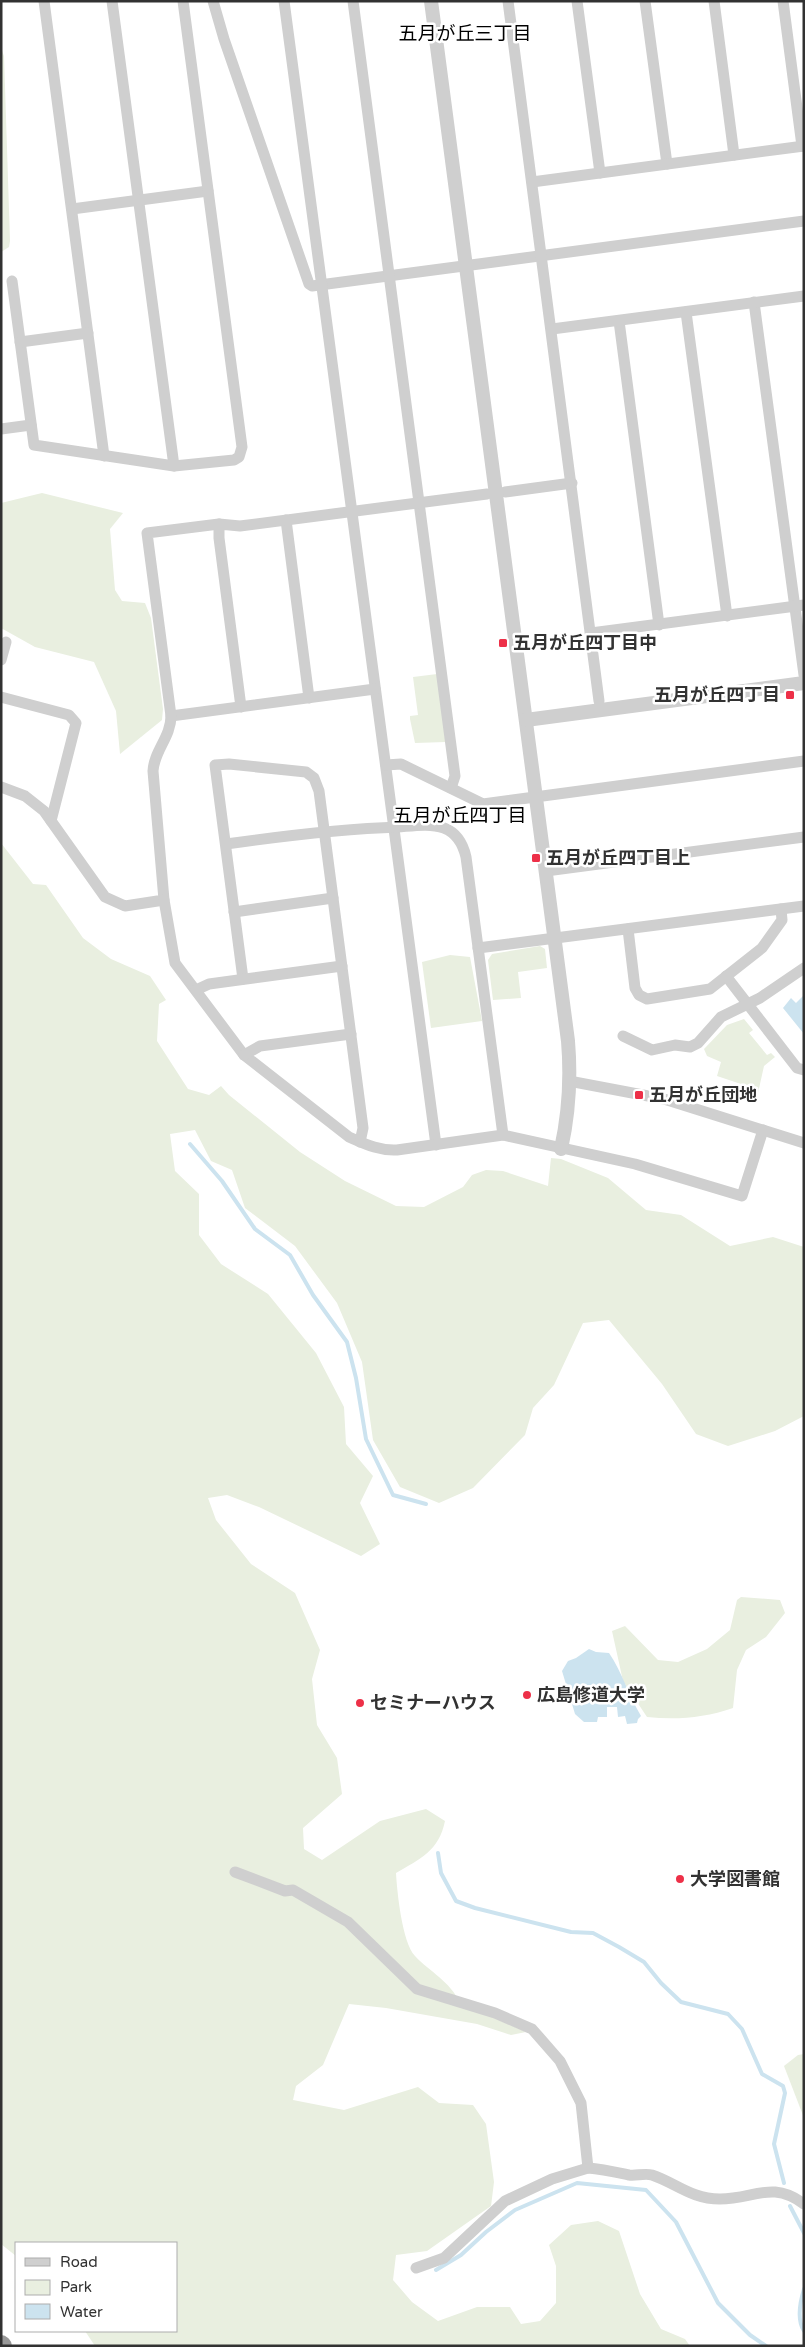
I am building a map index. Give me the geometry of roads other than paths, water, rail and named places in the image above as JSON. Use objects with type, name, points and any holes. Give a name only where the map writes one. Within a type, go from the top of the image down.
[{"type":"street","points":[[44,1],[104,456]]},
{"type":"street","points":[[112,1],[174,466]]},
{"type":"street","points":[[12,281],[34,445],[174,466],[234,460],[239,457],[242,451],[183,1]]},
{"type":"street","points":[[213,1],[224,39],[309,284],[316,287],[804,221]]},
{"type":"street","points":[[284,1],[436,1145]]},
{"type":"street","points":[[353,1],[455,776],[451,788]]},
{"type":"street","points":[[431,1],[568,1041],[570,1081],[568,1110],[561,1149]]},
{"type":"street","points":[[508,1],[599,701]]},
{"type":"street","points":[[577,1],[600,173]]},
{"type":"street","points":[[645,1],[666,164]]},
{"type":"street","points":[[714,1],[734,155]]},
{"type":"street","points":[[532,182],[803,146],[783,1]]},
{"type":"street","points":[[72,209],[208,191]]},
{"type":"street","points":[[552,330],[804,296]]},
{"type":"street","points":[[754,302],[799,606],[804,676]]},
{"type":"street","points":[[686,312],[727,616]]},
{"type":"street","points":[[619,320],[660,625]]},
{"type":"street","points":[[20,342],[88,333]]},
{"type":"street","points":[[1,429],[31,425]]},
{"type":"street","points":[[505,492],[572,483]]},
{"type":"street","points":[[487,494],[240,526],[219,524],[147,533],[170,716],[170,728],[156,756],[152,771],[164,900],[175,963],[244,1055],[349,1137],[390,1151],[503,1135],[635,1164],[742,1196],[763,1130]]},
{"type":"street","points":[[286,520],[309,698]]},
{"type":"street","points":[[219,524],[219,538],[241,707]]},
{"type":"street","points":[[591,634],[799,606]]},
{"type":"street","points":[[1,660],[6,642]]},
{"type":"street","points":[[526,720],[804,683]]},
{"type":"street","points":[[170,716],[375,689]]},
{"type":"street","points":[[1,697],[69,715],[76,723],[51,821]]},
{"type":"street","points":[[386,765],[401,764],[483,804],[804,761]]},
{"type":"street","points":[[243,979],[215,765],[229,764],[298,770],[314,778],[318,787],[364,1128],[360,1142]]},
{"type":"street","points":[[1,787],[25,796],[36,803],[105,897],[125,906],[164,900]]},
{"type":"street","points":[[226,844],[324,830],[430,826],[444,828],[454,834],[461,843],[466,857],[503,1135]]},
{"type":"street","points":[[546,871],[804,837]]},
{"type":"street","points":[[234,912],[333,898]]},
{"type":"street","points":[[478,948],[804,906]]},
{"type":"street","points":[[628,930],[635,988],[643,998],[707,990],[764,945],[782,920],[781,909]]},
{"type":"street","points":[[196,990],[209,984],[342,966]]},
{"type":"street","points":[[623,1036],[652,1050],[675,1045],[690,1047],[698,1043],[721,1017],[748,1004],[804,968]]},
{"type":"street","points":[[726,976],[797,1068],[804,1070]]},
{"type":"street","points":[[244,1055],[260,1046],[351,1034]]},
{"type":"street","points":[[570,1081],[664,1098],[804,1143]]},
{"type":"street","points":[[235,1872],[285,1891],[293,1890],[348,1922],[373,1944],[417,1989],[495,2013],[532,2029],[560,2061],[581,2104],[588,2168]]},
{"type":"street","points":[[416,2268],[444,2258],[504,2201],[552,2179],[588,2168],[631,2175],[651,2174],[676,2188],[702,2197],[720,2199],[776,2190],[795,2197],[804,2204]]},
{"type":"water","points":[[804,995],[804,1034],[783,1008],[791,998],[796,1003]]},
{"type":"water","points":[[589,1649],[596,1652],[609,1653],[641,1716],[637,1723],[627,1724],[625,1716],[618,1717],[617,1707],[607,1707],[607,1717],[598,1717],[597,1722],[584,1722],[575,1714],[562,1671],[568,1661]]},
{"type":"waterway","points":[[190,1144],[222,1181],[255,1229],[290,1255],[313,1295],[347,1342],[356,1378],[366,1439],[393,1495],[426,1504]]},
{"type":"waterway","points":[[438,1853],[441,1873],[456,1901],[475,1908],[571,1932],[593,1933],[644,1962],[661,1983],[681,2002],[728,2014],[742,2029],[762,2074],[783,2086],[785,2093],[774,2144],[784,2183]]},
{"type":"waterway","points":[[436,2270],[461,2255],[486,2232],[515,2210],[577,2183],[646,2190],[676,2222],[718,2303],[750,2335],[766,2346]]},
{"type":"waterway","points":[[790,2206],[804,2233]]},
{"type":"waterway","points":[[804,2289],[800,2305],[800,2322],[804,2331]]},
{"type":"place","name":"五月が丘四丁目中","points":[[503,643]]},
{"type":"place","name":"五月が丘四丁目","points":[[790,695]]},
{"type":"place","name":"五月が丘四丁目上","points":[[536,858]]},
{"type":"place","name":"五月が丘団地","points":[[639,1095]]},
{"type":"place","name":"広島修道大学","points":[[527,1695]]},
{"type":"place","name":"セミナーハウス","points":[[360,1703]]},
{"type":"place","name":"大学図書館","points":[[680,1879]]},
{"type":"district","name":"五月が丘三丁目","points":[[465,34]]},
{"type":"district","name":"五月が丘四丁目","points":[[460,816]]}]
